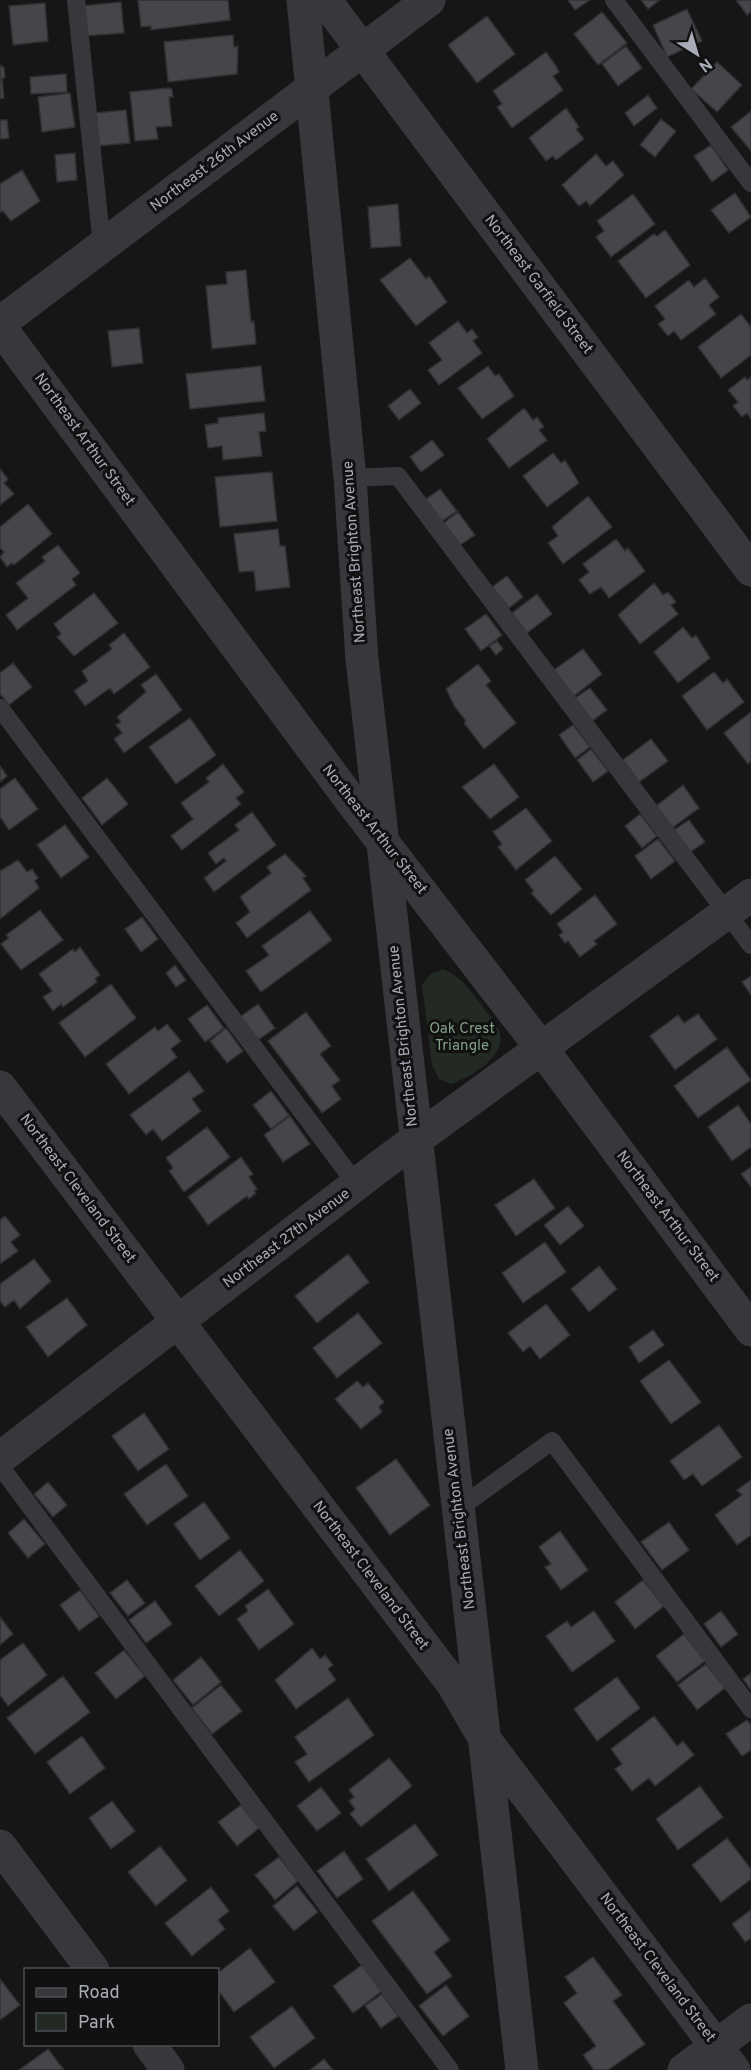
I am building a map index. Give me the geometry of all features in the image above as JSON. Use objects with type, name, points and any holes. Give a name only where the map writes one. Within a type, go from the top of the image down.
[{"type":"street","name":"Northeast Brighton Avenue","points":[[303,0],[350,478],[362,659],[522,2070]]},
{"type":"street","name":"Northeast Garfield Street","points":[[325,0],[751,570]]},
{"type":"street","name":"Northeast 26th Avenue","points":[[0,325],[429,0]]},
{"type":"street","name":"Northeast Arthur Street","points":[[0,325],[340,787],[542,1049],[751,1330]]},
{"type":"street","name":"Northeast 27th Avenue","points":[[0,1458],[416,1140],[739,905]]},
{"type":"street","name":"Northeast Cleveland Street","points":[[0,1087],[452,1683],[486,1741],[725,2058]]},
{"type":"street","points":[[0,1846],[92,1968]]},
{"type":"street","points":[[684,2070],[725,2058],[751,2020]]},
{"type":"street","points":[[150,2046],[168,2070]]},
{"type":"lane","points":[[76,0],[102,246]]},
{"type":"lane","points":[[614,0],[751,183]]},
{"type":"lane","points":[[350,478],[398,476],[739,905],[751,945]]},
{"type":"lane","points":[[0,708],[357,1185]]},
{"type":"lane","points":[[458,1509],[552,1441],[751,1709]]},
{"type":"lane","points":[[0,1466],[450,2070]]},
{"type":"green space","name":"Oak Crest Triangle","points":[[443,969],[455,975],[468,987],[495,1023],[501,1039],[493,1057],[486,1064],[451,1084],[439,1079],[432,1065],[422,985],[431,974]]},
{"type":"building","points":[[138,0],[228,0],[230,20],[151,30],[151,26],[141,27]]},
{"type":"building","points":[[568,0],[590,0],[575,10]]},
{"type":"building","points":[[641,0],[660,0],[648,9]]},
{"type":"building","points":[[736,0],[751,0],[751,12],[747,15]]},
{"type":"building","points":[[121,2],[124,33],[84,36],[82,6]]},
{"type":"building","points":[[45,3],[48,41],[13,45],[9,6]]},
{"type":"building","points":[[687,9],[702,41],[667,57],[653,25]]},
{"type":"building","points":[[602,12],[627,43],[598,65],[574,34]]},
{"type":"building","points":[[487,16],[515,54],[477,83],[448,45]]},
{"type":"building","points":[[233,35],[234,47],[238,46],[237,74],[168,82],[164,42]]},
{"type":"building","points":[[626,46],[642,68],[618,86],[602,64]]},
{"type":"building","points":[[546,52],[559,72],[553,76],[563,90],[512,128],[497,107],[502,104],[493,91]]},
{"type":"building","points":[[717,62],[742,85],[717,112],[691,89]]},
{"type":"building","points":[[0,65],[4,68],[5,78],[2,78],[4,98],[0,99]]},
{"type":"building","points":[[66,74],[67,92],[31,94],[30,77]]},
{"type":"building","points":[[172,89],[173,97],[169,97],[172,126],[156,127],[158,139],[135,141],[130,92]]},
{"type":"building","points":[[70,93],[75,127],[42,132],[38,97]]},
{"type":"building","points":[[648,95],[657,108],[634,126],[625,113]]},
{"type":"building","points":[[566,108],[579,127],[576,129],[584,139],[556,160],[553,156],[546,161],[529,138]]},
{"type":"building","points":[[126,110],[130,143],[98,146],[95,113]]},
{"type":"building","points":[[751,111],[751,151],[731,127]]},
{"type":"building","points":[[661,119],[676,131],[655,157],[640,145]]},
{"type":"building","points":[[0,120],[7,120],[9,138],[0,139]]},
{"type":"building","points":[[711,145],[728,170],[712,182],[694,156]]},
{"type":"building","points":[[75,153],[77,180],[57,182],[55,155]]},
{"type":"building","points":[[596,154],[606,166],[613,161],[624,175],[590,206],[586,201],[579,206],[562,185]]},
{"type":"building","points":[[22,170],[40,201],[11,221],[3,211],[0,213],[0,184]]},
{"type":"building","points":[[735,193],[751,217],[729,233],[711,210]]},
{"type":"building","points":[[633,194],[655,224],[611,257],[596,237],[604,231],[597,221]]},
{"type":"building","points":[[398,204],[401,246],[371,248],[368,207]]},
{"type":"building","points":[[665,230],[690,265],[646,298],[618,261],[654,234],[657,236]]},
{"type":"building","points":[[410,258],[426,279],[429,276],[447,302],[416,326],[380,280]]},
{"type":"building","points":[[246,270],[251,322],[254,321],[256,344],[212,349],[206,286],[227,284],[226,272]]},
{"type":"building","points":[[705,278],[719,297],[709,305],[716,314],[681,340],[674,331],[668,336],[658,324],[665,319],[655,306],[689,280],[694,287]]},
{"type":"building","points":[[741,314],[751,327],[751,355],[721,378],[698,347]]},
{"type":"building","points":[[458,321],[467,333],[472,329],[478,337],[473,341],[482,353],[439,385],[428,370],[442,360],[429,343]]},
{"type":"building","points":[[139,328],[143,363],[112,367],[108,331]]},
{"type":"building","points":[[261,366],[265,401],[190,409],[186,374]]},
{"type":"building","points":[[488,366],[495,376],[499,374],[514,396],[482,419],[458,388]]},
{"type":"building","points":[[745,377],[747,380],[751,377],[751,419],[747,413],[742,417],[733,406],[738,402],[728,390]]},
{"type":"building","points":[[410,389],[421,403],[399,420],[388,406]]},
{"type":"building","points":[[524,408],[533,420],[537,417],[544,427],[539,430],[547,440],[509,468],[487,439]]},
{"type":"building","points":[[264,413],[266,431],[259,432],[262,456],[223,460],[222,446],[208,448],[205,425],[218,423],[218,418]]},
{"type":"building","points":[[432,440],[444,455],[421,472],[410,457]]},
{"type":"building","points":[[553,453],[561,463],[565,460],[579,483],[547,507],[523,476]]},
{"type":"building","points":[[0,469],[8,479],[4,483],[14,494],[0,505]]},
{"type":"building","points":[[272,472],[277,521],[220,527],[215,477]]},
{"type":"building","points":[[440,489],[457,511],[442,521],[425,500]]},
{"type":"building","points":[[588,496],[612,527],[563,564],[548,543],[558,536],[552,527]]},
{"type":"building","points":[[28,504],[52,534],[14,565],[12,563],[7,567],[0,557],[4,552],[0,548],[0,527]]},
{"type":"building","points":[[458,512],[475,535],[460,545],[444,523]]},
{"type":"building","points":[[278,529],[280,546],[285,546],[290,587],[256,591],[254,571],[239,572],[234,534]]},
{"type":"building","points":[[616,539],[625,551],[628,548],[645,571],[609,598],[601,587],[590,594],[579,580],[589,572],[583,564]]},
{"type":"building","points":[[58,545],[80,573],[72,579],[76,585],[17,630],[6,615],[28,598],[16,583],[45,561],[42,557]]},
{"type":"building","points":[[507,576],[523,597],[509,608],[492,587]]},
{"type":"building","points":[[654,583],[663,595],[668,592],[676,602],[671,605],[678,614],[640,644],[618,615]]},
{"type":"building","points":[[94,593],[118,623],[74,656],[57,637],[61,634],[54,624]]},
{"type":"building","points":[[537,594],[552,614],[527,633],[512,613]]},
{"type":"building","points":[[486,614],[502,635],[481,651],[465,629]]},
{"type":"building","points":[[683,627],[692,638],[696,635],[710,658],[678,683],[654,652]]},
{"type":"building","points":[[124,633],[150,667],[114,694],[110,688],[85,706],[74,691],[88,681],[82,671],[112,649],[109,645]]},
{"type":"building","points":[[497,641],[503,649],[496,655],[489,646]]},
{"type":"building","points":[[583,649],[602,674],[574,696],[554,670]]},
{"type":"building","points":[[13,663],[32,687],[9,705],[0,694],[0,673]]},
{"type":"building","points":[[478,664],[491,681],[486,685],[516,723],[484,749],[464,723],[466,721],[455,707],[446,689]]},
{"type":"building","points":[[714,672],[723,683],[727,679],[744,702],[707,730],[682,696]]},
{"type":"building","points":[[156,674],[182,710],[124,753],[114,739],[122,733],[116,725],[121,722],[117,717],[146,692],[141,685]]},
{"type":"building","points":[[590,688],[607,710],[592,721],[575,698]]},
{"type":"building","points":[[751,712],[751,761],[748,764],[724,733]]},
{"type":"building","points":[[190,718],[216,755],[176,784],[149,747]]},
{"type":"building","points":[[573,725],[590,747],[575,758],[559,735]]},
{"type":"building","points":[[651,739],[668,761],[639,782],[623,760]]},
{"type":"building","points":[[591,749],[608,771],[593,782],[577,760]]},
{"type":"building","points":[[223,764],[244,792],[236,798],[241,804],[182,850],[171,836],[193,819],[181,803],[209,782],[206,778]]},
{"type":"building","points":[[494,764],[519,797],[490,819],[462,787]]},
{"type":"building","points":[[0,766],[7,776],[0,782]]},
{"type":"building","points":[[15,778],[38,809],[9,830],[0,817],[0,789]]},
{"type":"building","points":[[107,778],[128,804],[102,825],[82,798]]},
{"type":"building","points":[[683,785],[699,808],[672,828],[656,806]]},
{"type":"building","points":[[526,808],[552,841],[516,870],[498,847],[502,844],[493,832]]},
{"type":"building","points":[[252,812],[276,845],[214,892],[204,878],[226,861],[224,858],[216,864],[208,853],[239,830],[235,825]]},
{"type":"building","points":[[640,814],[657,836],[642,848],[625,826]]},
{"type":"building","points":[[689,820],[705,842],[690,852],[674,830]]},
{"type":"building","points":[[65,825],[89,857],[61,878],[37,845]]},
{"type":"building","points":[[658,839],[675,861],[651,879],[635,856]]},
{"type":"building","points":[[285,854],[306,876],[303,878],[311,890],[247,938],[236,923],[250,912],[240,897],[271,873],[267,867]]},
{"type":"building","points":[[555,856],[582,889],[551,915],[531,893],[534,891],[525,880]]},
{"type":"building","points":[[18,860],[27,872],[32,869],[38,878],[35,881],[39,888],[0,919],[0,871]]},
{"type":"building","points":[[595,895],[617,924],[594,941],[597,944],[580,957],[568,941],[565,943],[559,935],[563,932],[557,924]]},
{"type":"building","points":[[40,910],[63,940],[21,970],[1,944],[9,938],[6,935]]},
{"type":"building","points":[[310,911],[332,940],[261,992],[246,971],[269,955],[262,946]]},
{"type":"building","points":[[142,917],[158,939],[141,952],[125,929]]},
{"type":"building","points":[[80,947],[100,975],[95,979],[97,982],[63,1007],[61,1004],[53,1011],[43,997],[52,991],[39,974],[73,949],[75,952]]},
{"type":"building","points":[[175,965],[186,980],[176,987],[166,973]]},
{"type":"building","points":[[751,976],[751,995],[742,982]]},
{"type":"building","points":[[111,984],[136,1018],[85,1057],[59,1023]]},
{"type":"building","points":[[258,1004],[275,1028],[258,1040],[240,1017]]},
{"type":"building","points":[[207,1005],[224,1028],[205,1042],[188,1019]]},
{"type":"building","points":[[306,1012],[331,1046],[320,1054],[340,1080],[332,1086],[341,1099],[322,1113],[268,1041]]},
{"type":"building","points":[[698,1014],[717,1039],[675,1070],[650,1036],[678,1015],[684,1023]]},
{"type":"building","points":[[167,1024],[181,1041],[171,1049],[177,1057],[129,1094],[106,1064],[155,1027],[158,1031]]},
{"type":"building","points":[[226,1028],[243,1051],[227,1063],[210,1041]]},
{"type":"building","points":[[727,1047],[751,1080],[698,1118],[674,1086]]},
{"type":"building","points":[[189,1071],[204,1091],[192,1099],[201,1111],[162,1141],[153,1129],[146,1135],[130,1115]]},
{"type":"building","points":[[271,1091],[289,1115],[271,1129],[253,1105]]},
{"type":"building","points":[[738,1105],[751,1124],[751,1147],[732,1161],[708,1127]]},
{"type":"building","points":[[290,1116],[310,1144],[283,1162],[264,1135]]},
{"type":"building","points":[[207,1127],[230,1157],[184,1192],[169,1171],[173,1168],[166,1158]]},
{"type":"building","points":[[241,1157],[253,1174],[249,1177],[257,1189],[254,1191],[256,1193],[249,1199],[247,1196],[208,1225],[188,1197]]},
{"type":"building","points":[[751,1167],[751,1187],[741,1174]]},
{"type":"building","points":[[534,1179],[555,1208],[516,1236],[495,1205]]},
{"type":"building","points":[[568,1206],[584,1226],[560,1245],[544,1225]]},
{"type":"building","points":[[5,1216],[20,1235],[11,1242],[18,1251],[0,1264],[0,1220]]},
{"type":"building","points":[[545,1242],[566,1272],[523,1303],[502,1273]]},
{"type":"building","points":[[348,1254],[369,1282],[317,1323],[295,1296]]},
{"type":"building","points":[[34,1259],[51,1281],[20,1309],[14,1300],[5,1307],[0,1301],[0,1284]]},
{"type":"building","points":[[599,1266],[617,1289],[589,1312],[571,1289]]},
{"type":"building","points":[[67,1298],[87,1325],[48,1357],[26,1327]]},
{"type":"building","points":[[546,1304],[570,1335],[540,1359],[530,1346],[523,1352],[508,1333]]},
{"type":"building","points":[[358,1313],[382,1343],[337,1378],[313,1348]]},
{"type":"building","points":[[653,1330],[664,1345],[639,1363],[629,1347]]},
{"type":"building","points":[[669,1360],[701,1402],[671,1424],[640,1381]]},
{"type":"building","points":[[357,1381],[363,1387],[368,1383],[384,1402],[379,1407],[382,1412],[361,1429],[335,1399]]},
{"type":"building","points":[[144,1413],[169,1449],[138,1471],[112,1436]]},
{"type":"building","points":[[719,1425],[742,1457],[702,1486],[693,1474],[684,1480],[670,1461]]},
{"type":"building","points":[[396,1459],[430,1505],[390,1535],[356,1488]]},
{"type":"building","points":[[166,1464],[188,1496],[147,1525],[124,1494]]},
{"type":"building","points":[[751,1480],[751,1535],[737,1545],[715,1515],[742,1495],[737,1490]]},
{"type":"building","points":[[48,1482],[67,1505],[53,1517],[34,1494]]},
{"type":"building","points":[[204,1502],[230,1538],[200,1560],[174,1524]]},
{"type":"building","points":[[24,1519],[45,1544],[28,1558],[8,1533]]},
{"type":"building","points":[[669,1522],[689,1550],[662,1570],[641,1542]]},
{"type":"building","points":[[560,1531],[588,1570],[561,1590],[545,1567],[551,1564],[539,1547]]},
{"type":"building","points":[[240,1550],[264,1581],[219,1616],[195,1586]]},
{"type":"building","points":[[127,1580],[145,1603],[128,1616],[110,1593]]},
{"type":"building","points":[[643,1580],[664,1606],[635,1629],[615,1602]]},
{"type":"building","points":[[268,1589],[294,1624],[259,1650],[237,1619],[248,1611],[245,1606]]},
{"type":"building","points":[[80,1590],[99,1616],[79,1631],[60,1605]]},
{"type":"building","points":[[155,1601],[172,1624],[146,1643],[129,1620]]},
{"type":"building","points":[[594,1611],[615,1641],[572,1672],[546,1636],[567,1621],[571,1627]]},
{"type":"building","points":[[721,1611],[738,1634],[721,1647],[704,1624]]},
{"type":"building","points":[[0,1617],[13,1634],[0,1645]]},
{"type":"building","points":[[684,1634],[705,1661],[677,1682],[656,1656]]},
{"type":"building","points":[[23,1643],[47,1675],[8,1706],[0,1695],[0,1660]]},
{"type":"building","points":[[312,1648],[320,1659],[325,1655],[333,1665],[328,1669],[336,1680],[296,1709],[275,1680]]},
{"type":"building","points":[[124,1650],[145,1676],[116,1699],[95,1673]]},
{"type":"building","points":[[201,1657],[221,1682],[193,1705],[173,1680]]},
{"type":"building","points":[[706,1664],[725,1688],[697,1710],[678,1685]]},
{"type":"building","points":[[751,1673],[751,1690],[743,1679]]},
{"type":"building","points":[[63,1676],[90,1712],[35,1754],[7,1718]]},
{"type":"building","points":[[617,1677],[640,1708],[597,1741],[574,1709]]},
{"type":"building","points":[[221,1685],[242,1711],[212,1734],[192,1708]]},
{"type":"building","points":[[348,1698],[374,1735],[309,1782],[295,1762],[307,1754],[295,1737]]},
{"type":"building","points":[[654,1716],[677,1746],[683,1741],[694,1755],[655,1786],[649,1778],[632,1791],[615,1769],[622,1764],[611,1749]]},
{"type":"building","points":[[747,1720],[751,1725],[751,1750],[742,1756],[726,1734]]},
{"type":"building","points":[[82,1736],[105,1768],[70,1794],[47,1762]]},
{"type":"building","points":[[389,1758],[412,1786],[361,1827],[350,1814],[355,1809],[349,1801],[354,1797],[349,1790]]},
{"type":"building","points":[[700,1786],[723,1817],[678,1850],[656,1819]]},
{"type":"building","points":[[321,1787],[341,1813],[317,1831],[297,1806]]},
{"type":"building","points":[[112,1801],[135,1831],[111,1849],[89,1818]]},
{"type":"building","points":[[241,1805],[259,1828],[237,1846],[218,1822]]},
{"type":"building","points":[[415,1824],[438,1855],[389,1891],[366,1859]]},
{"type":"building","points":[[727,1838],[751,1869],[751,1879],[721,1902],[692,1865]]},
{"type":"building","points":[[160,1846],[187,1880],[156,1906],[128,1872]]},
{"type":"building","points":[[344,1851],[363,1879],[337,1898],[317,1871]]},
{"type":"building","points":[[279,1857],[298,1881],[275,1900],[255,1875]]},
{"type":"building","points":[[297,1886],[318,1912],[294,1931],[273,1906]]},
{"type":"building","points":[[211,1887],[229,1911],[218,1920],[225,1929],[192,1956],[165,1923]]},
{"type":"building","points":[[413,1891],[450,1940],[434,1952],[452,1976],[427,1994],[372,1921]]},
{"type":"building","points":[[751,1910],[751,1938],[745,1942],[732,1924]]},
{"type":"building","points":[[250,1948],[275,1982],[234,2012],[219,1991],[219,1972]]},
{"type":"building","points":[[593,1957],[622,1995],[613,2001],[645,2044],[608,2070],[594,2070],[583,2055],[596,2046],[564,2003],[577,1993],[565,1977]]},
{"type":"building","points":[[362,1965],[382,1991],[353,2013],[333,1986]]},
{"type":"building","points":[[0,1979],[20,2005],[0,2020]]},
{"type":"building","points":[[446,1985],[469,2016],[443,2036],[419,2006]]},
{"type":"building","points":[[382,1994],[398,2016],[381,2028],[365,2006]]},
{"type":"building","points":[[292,2006],[315,2038],[274,2068],[250,2037]]},
{"type":"building","points":[[48,2049],[64,2070],[19,2070]]},
{"type":"building","points":[[324,2059],[333,2070],[310,2070]]}]
